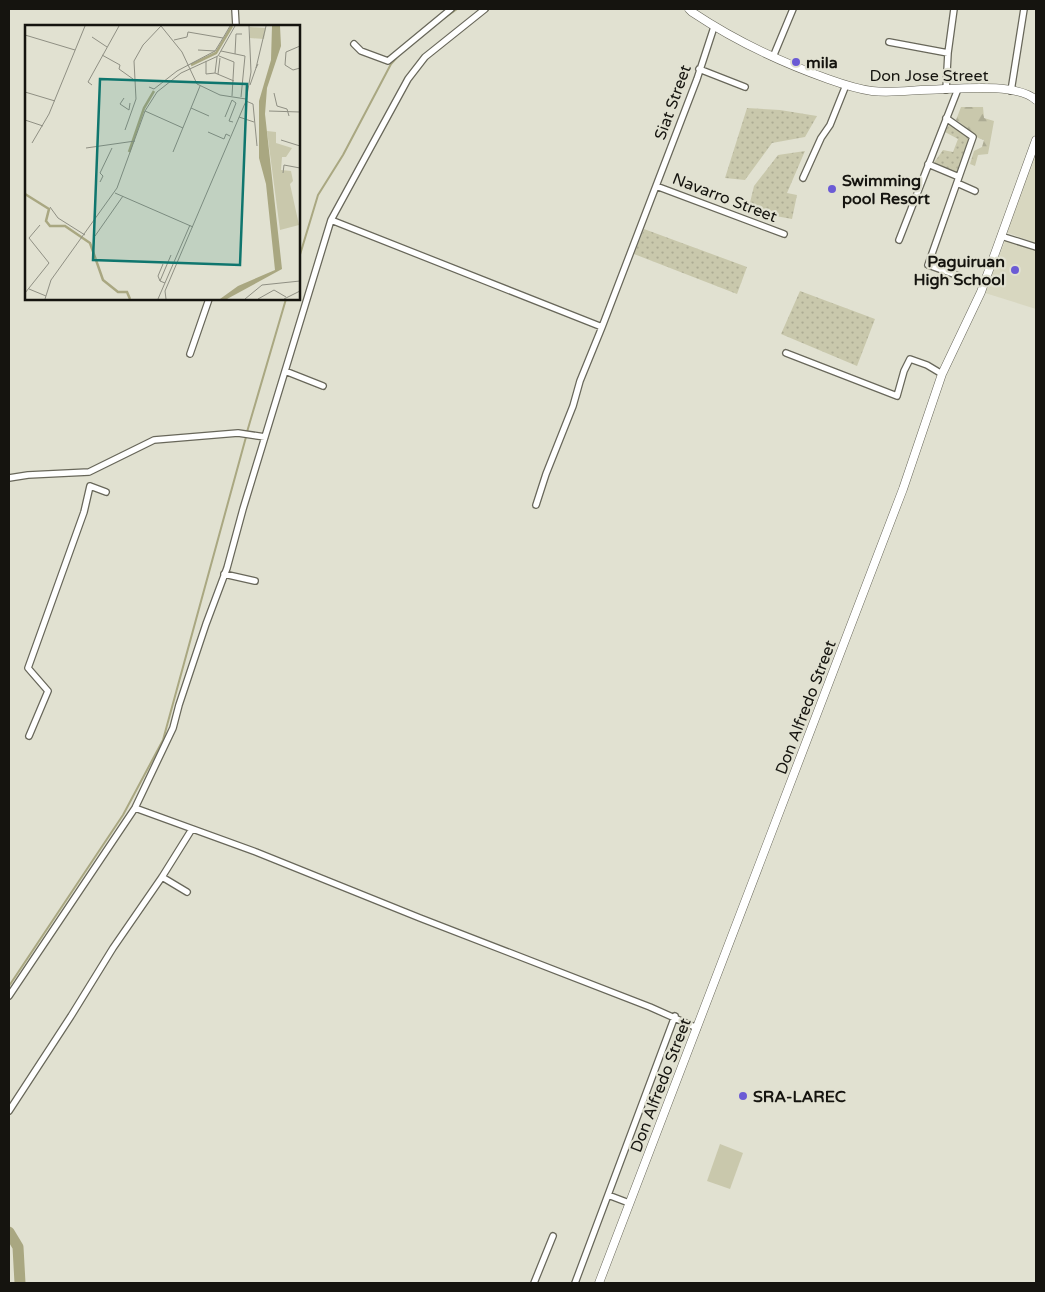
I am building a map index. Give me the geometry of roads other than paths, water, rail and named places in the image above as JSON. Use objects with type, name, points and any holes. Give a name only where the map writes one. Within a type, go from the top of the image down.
[{"type":"street","points":[[235,9],[236,25]]},
{"type":"street","points":[[354,44],[361,51],[388,61],[451,9]]},
{"type":"street","points":[[9,996],[135,808],[173,728],[179,705],[224,574],[262,436],[285,371],[331,220],[408,80],[425,58],[485,9]]},
{"type":"street","name":"Don Jose Street","points":[[689,9],[714,27],[773,57],[792,66],[846,85],[874,92],[1004,89],[1031,95],[1036,100]]},
{"type":"street","points":[[773,57],[793,9]]},
{"type":"street","points":[[946,90],[948,53],[954,9]]},
{"type":"street","points":[[1010,91],[1024,9]]},
{"type":"street","name":"Siat Street","points":[[536,505],[573,406],[580,381],[656,186],[714,27]]},
{"type":"street","points":[[890,42],[948,53]]},
{"type":"street","points":[[700,69],[745,87]]},
{"type":"street","points":[[803,178],[821,138],[830,125],[846,85]]},
{"type":"street","points":[[898,240],[958,89]]},
{"type":"street","points":[[946,118],[974,137],[928,265],[959,276]]},
{"type":"street","name":"Don Alfredo Street","points":[[599,1283],[903,489],[942,374],[981,292],[1036,140]]},
{"type":"street","points":[[928,164],[975,191]]},
{"type":"street","name":"Navarro Street","points":[[656,186],[784,234]]},
{"type":"street","points":[[331,220],[602,327]]},
{"type":"street","points":[[1001,236],[1036,248]]},
{"type":"street","points":[[190,354],[209,300]]},
{"type":"street","points":[[786,353],[897,396],[904,371],[910,359],[927,365],[942,374]]},
{"type":"street","points":[[285,371],[323,386]]},
{"type":"street","points":[[9,478],[28,475],[89,472],[154,440],[238,433],[262,436]]},
{"type":"street","points":[[29,736],[48,691],[28,668],[84,512],[90,486],[106,492]]},
{"type":"street","points":[[224,574],[255,581]]},
{"type":"street","points":[[135,808],[256,852],[420,918],[674,1016],[697,1028]]},
{"type":"street","points":[[9,1111],[113,948],[192,830]]},
{"type":"street","points":[[162,877],[187,892]]},
{"type":"street","points":[[575,1283],[674,1016]]},
{"type":"street","points":[[608,1195],[629,1203]]},
{"type":"street","points":[[534,1283],[553,1236]]},
{"type":"waterway","points":[[443,19],[457,9]]},
{"type":"waterway","points":[[300,255],[318,195],[343,155],[391,64],[399,55]]},
{"type":"waterway","points":[[247,432],[286,300]]},
{"type":"waterway","points":[[9,986],[123,815],[163,740],[246,437]]},
{"type":"waterway","points":[[9,1232],[18,1247],[20,1283]]},
{"type":"place","name":"mila","points":[[796,62]]},
{"type":"place","name":"Swimming pool Resort","points":[[832,189]]},
{"type":"place","name":"Paguiruan High School","points":[[1015,270]]},
{"type":"place","name":"SRA-LAREC","points":[[743,1096]]}]
